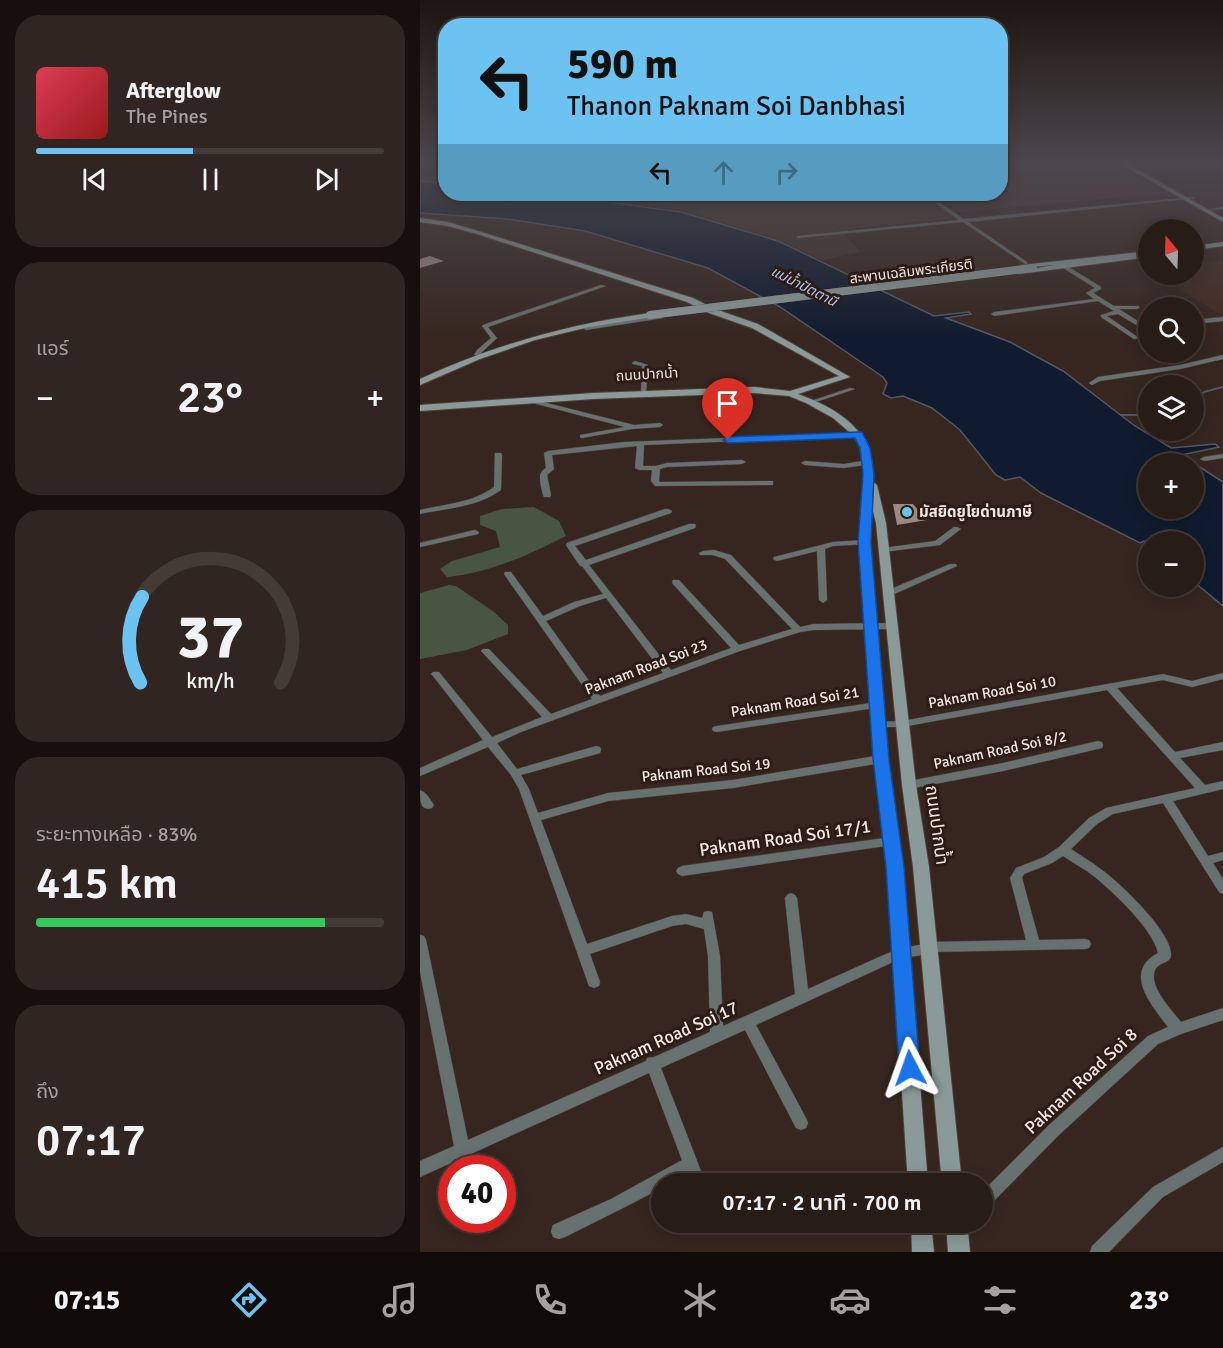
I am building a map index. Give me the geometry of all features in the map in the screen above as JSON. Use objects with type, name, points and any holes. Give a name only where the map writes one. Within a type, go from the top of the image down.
[{"type":"street","points":[[437,222],[480,233],[690,300],[712,311],[755,326],[846,377],[790,394]]},
{"type":"street","points":[[798,237],[939,222]]},
{"type":"street","points":[[966,222],[1025,263]]},
{"type":"street","points":[[1204,247],[1223,245]]},
{"type":"street","points":[[1138,255],[914,281],[917,284],[928,283],[1138,256]]},
{"type":"street","name":"สะพานเฉลิมพระเกียรติ","points":[[420,382],[477,356],[567,328],[650,315],[1138,255]]},
{"type":"street","points":[[1065,267],[1099,288],[1089,293],[1098,300],[1138,323]]},
{"type":"street","points":[[477,356],[479,351],[494,338],[485,326],[603,286]]},
{"type":"street","points":[[994,314],[1098,300]]},
{"type":"street","points":[[1112,308],[1137,307]]},
{"type":"street","points":[[586,328],[712,311]]},
{"type":"street","points":[[1118,312],[1103,316],[1136,338]]},
{"type":"street","points":[[1204,321],[1223,319]]},
{"type":"street","points":[[1126,331],[1138,329]]},
{"type":"street","points":[[1092,383],[1098,379],[1170,369],[1223,357]]},
{"type":"street","points":[[635,363],[645,365],[644,393]]},
{"type":"street","name":"ถนนปากน้ำ","points":[[420,408],[742,389],[790,394],[811,402],[836,416],[858,435],[865,448],[880,523],[909,785],[921,867],[951,1173]]},
{"type":"street","points":[[811,402],[852,389]]},
{"type":"street","points":[[527,400],[634,427]]},
{"type":"street","points":[[582,436],[660,425]]},
{"type":"street","points":[[547,495],[543,475],[550,469],[548,453],[641,444],[858,435]]},
{"type":"street","points":[[641,444],[639,468],[742,462]]},
{"type":"street","points":[[420,512],[494,492],[498,488],[498,455]]},
{"type":"street","points":[[1204,459],[1223,456]]},
{"type":"street","points":[[805,463],[868,468]]},
{"type":"street","points":[[656,468],[655,481],[658,484],[770,483]]},
{"type":"street","name":"ถนนปากน้ำ","points":[[868,468],[865,542],[881,759],[892,841],[917,1173]]},
{"type":"street","points":[[668,511],[571,544],[570,547],[669,674]]},
{"type":"street","points":[[583,564],[692,526]]},
{"type":"street","points":[[883,550],[937,543],[957,529]]},
{"type":"street","points":[[420,545],[475,532]]},
{"type":"street","points":[[777,559],[843,542],[865,542]]},
{"type":"street","points":[[821,547],[823,600]]},
{"type":"street","points":[[703,553],[714,552],[728,557],[798,630]]},
{"type":"street","points":[[887,594],[952,566]]},
{"type":"street","points":[[508,574],[599,701]]},
{"type":"street","points":[[676,582],[737,649]]},
{"type":"street","points":[[541,620],[578,604],[608,596]]},
{"type":"street","name":"Paknam Road Soi 23","points":[[420,772],[549,718],[737,649],[798,630],[823,627],[891,626]]},
{"type":"street","points":[[486,651],[549,718]]},
{"type":"street","points":[[436,674],[515,773],[535,818],[594,982]]},
{"type":"street","name":"Paknam Road Soi 10","points":[[879,724],[902,724],[1163,677],[1192,684],[1223,676]]},
{"type":"street","points":[[1109,686],[1203,790]]},
{"type":"street","name":"Paknam Road Soi 21","points":[[717,729],[878,705]]},
{"type":"street","name":"Paknam Road Soi 8/2","points":[[909,785],[1003,767],[1098,745]]},
{"type":"street","points":[[1172,756],[1223,746]]},
{"type":"street","points":[[515,773],[596,750]]},
{"type":"street","name":"Paknam Road Soi 19","points":[[535,818],[608,797],[733,784],[881,759]]},
{"type":"street","points":[[1034,946],[1016,878],[1020,871],[1048,860],[1063,850],[1092,821],[1110,811],[1223,785]]},
{"type":"street","points":[[420,794],[428,806]]},
{"type":"street","points":[[1166,799],[1223,889]]},
{"type":"street","name":"Paknam Road Soi 17/1","points":[[682,871],[892,841]]},
{"type":"street","points":[[1063,850],[1098,873],[1131,905],[1162,943],[1165,956],[1152,963],[1148,969],[1147,983],[1178,1029]]},
{"type":"street","points":[[1205,861],[1223,856]]},
{"type":"street","points":[[791,898],[802,996]]},
{"type":"street","points":[[583,951],[672,921],[686,919],[708,921],[714,956],[717,1035]]},
{"type":"street","points":[[420,940],[462,1149]]},
{"type":"street","name":"Paknam Road Soi 17","points":[[420,1168],[901,953],[929,948],[1085,944]]},
{"type":"street","name":"Paknam Road Soi 8","points":[[993,1192],[1091,1095],[1154,1040],[1178,1029],[1223,1014]]},
{"type":"street","points":[[747,1021],[801,1123]]},
{"type":"street","points":[[652,1063],[694,1173]]},
{"type":"street","points":[[1098,1252],[1158,1192],[1223,1154]]},
{"type":"street","points":[[559,1231],[616,1204],[690,1164]]},
{"type":"street","points":[[922,1233],[923,1252]]},
{"type":"street","points":[[959,1233],[959,1252]]},
{"type":"shaded area","points":[[723,222],[913,222],[840,230],[861,252],[822,260],[779,240]]},
{"type":"shaded area","points":[[1223,260],[1223,316],[1204,304],[1204,297],[1192,297],[1173,285],[1204,285],[1204,263]]},
{"type":"green space","points":[[534,507],[559,521],[566,536],[523,556],[478,572],[447,577],[440,569],[452,561],[500,547],[496,531],[480,525],[480,516],[502,509]]},
{"type":"green space","points":[[449,585],[456,586],[494,612],[508,625],[508,634],[467,650],[420,659],[420,593]]},
{"type":"water","name":"แม่น้ำปัตตานี","points":[[530,222],[716,222],[778,241],[934,316],[969,312],[971,314],[946,318],[1010,342],[1063,371],[1138,428],[1138,441],[1160,441],[1171,448],[1215,444],[1219,447],[1190,453],[1138,453],[1138,519],[1204,519],[1204,470],[1223,482],[1223,606],[1204,590],[1204,531],[1138,531],[1138,542],[1041,493],[1020,477],[1005,480],[996,475],[960,430],[932,408],[903,396],[891,398],[883,394],[887,383],[883,377],[780,307],[708,268],[585,231]]},
{"type":"building","points":[[430,256],[444,261],[420,268],[420,259]]},
{"type":"building","name":"มัสยิดยูโยด่านภาษี","points":[[893,504],[913,504],[927,520],[897,525]]},
{"type":"waterway","points":[[1204,392],[1223,387]]},
{"type":"waterway","points":[[1121,415],[1138,415]]},
{"type":"place","name":"มัสยิดยูโยด่านภาษี","points":[[907,512]]},
{"type":"route","points":[[728,440],[858,435],[865,448],[869,474],[865,542],[881,759],[892,835],[910,1068]]}]
